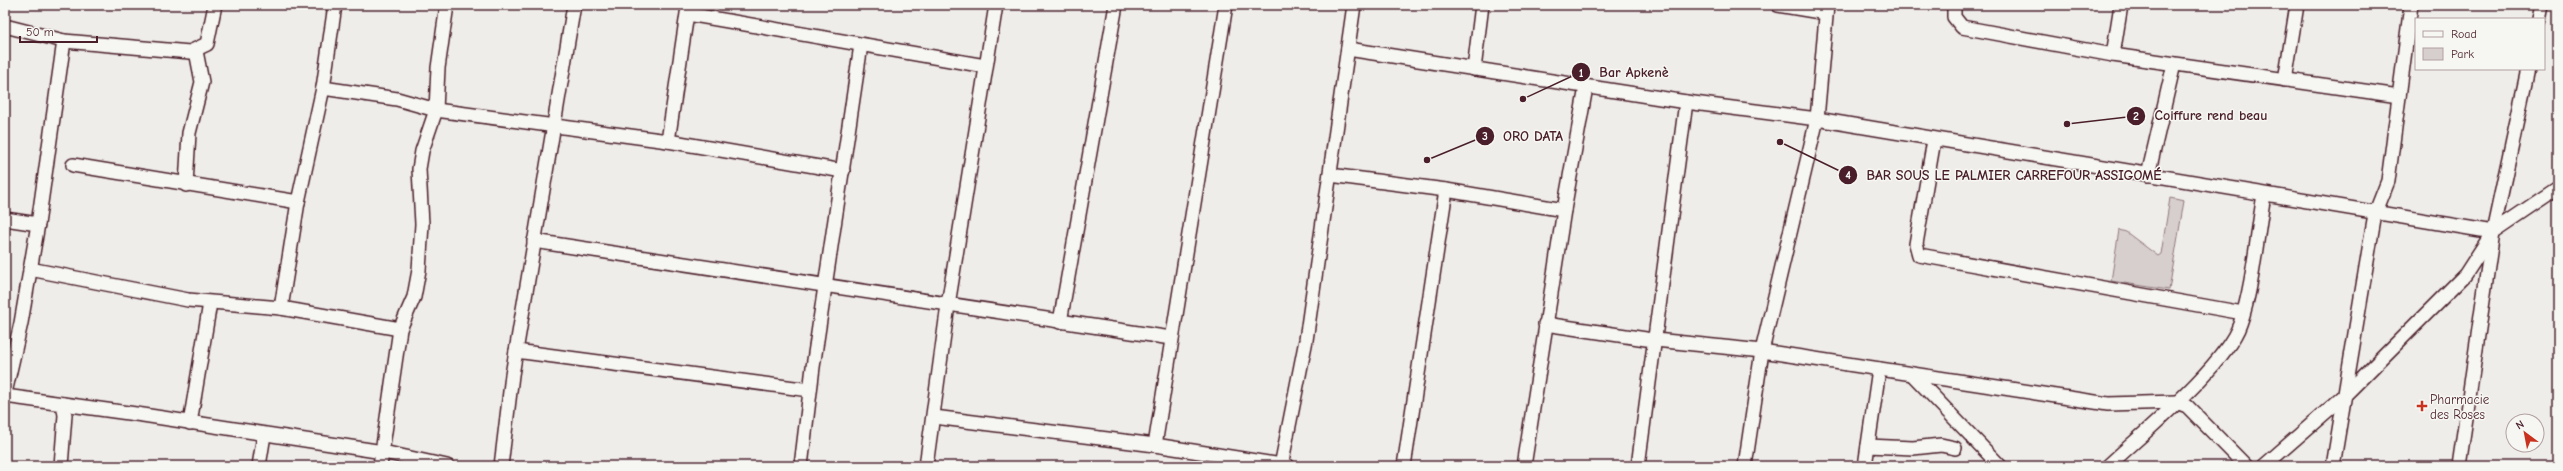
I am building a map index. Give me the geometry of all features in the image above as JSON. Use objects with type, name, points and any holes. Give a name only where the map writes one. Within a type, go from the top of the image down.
[{"type":"street","points":[[5,26],[64,41],[184,52],[196,50],[207,44],[215,5]]},
{"type":"street","points":[[281,308],[298,202],[323,88],[335,5]]},
{"type":"street","points":[[380,466],[400,329],[414,297],[419,270],[422,224],[419,189],[420,164],[436,110],[438,68],[447,5]]},
{"type":"street","points":[[501,466],[516,351],[574,5]]},
{"type":"street","points":[[926,466],[934,418],[948,305],[985,66],[996,5]]},
{"type":"street","points":[[1060,322],[1116,5]]},
{"type":"street","points":[[1155,445],[1171,338],[1201,167],[1226,5]]},
{"type":"street","points":[[934,418],[1155,445],[1283,466],[1306,340],[1354,5]]},
{"type":"street","points":[[1474,69],[1482,5]]},
{"type":"street","points":[[1745,466],[1762,351],[1817,119],[1826,9],[1778,5]]},
{"type":"street","points":[[1954,5],[1954,18],[1962,27],[2113,55],[2399,96]]},
{"type":"street","points":[[2113,55],[2121,5]]},
{"type":"street","points":[[2285,80],[2297,5]]},
{"type":"street","points":[[2333,466],[2343,397],[2375,214],[2388,181],[2411,5]]},
{"type":"street","points":[[2539,18],[2542,5]]},
{"type":"street","points":[[668,141],[688,10],[861,45],[985,66]]},
{"type":"street","points":[[5,392],[38,224],[64,41]]},
{"type":"street","points":[[801,466],[810,390],[861,45]]},
{"type":"street","points":[[1348,49],[1686,102],[1817,119],[2264,196],[2375,214],[2446,223],[2493,232]]},
{"type":"street","points":[[186,185],[189,133],[202,82],[196,50]]},
{"type":"street","points":[[2148,175],[2174,64]]},
{"type":"street","points":[[2459,466],[2493,232],[2528,70]]},
{"type":"street","points":[[1524,466],[1545,324],[1586,87]]},
{"type":"street","points":[[323,88],[397,99],[436,110],[668,141],[843,171]]},
{"type":"street","points":[[1638,466],[1657,339],[1686,102]]},
{"type":"street","points":[[1934,140],[1916,244],[1919,255],[2243,313]]},
{"type":"street","points":[[73,165],[186,185],[298,202]]},
{"type":"street","points":[[1330,174],[1446,190],[1564,210]]},
{"type":"street","points":[[2264,466],[2343,397],[2465,275],[2493,232],[2558,188]]},
{"type":"street","points":[[1404,466],[1446,190]]},
{"type":"street","points":[[2108,466],[2207,371],[2231,342],[2240,325],[2243,313],[2264,196]]},
{"type":"street","points":[[5,219],[38,224]]},
{"type":"street","points":[[534,241],[1171,338]]},
{"type":"street","points":[[30,269],[210,303],[281,308],[400,329]]},
{"type":"street","points":[[190,423],[210,303]]},
{"type":"street","points":[[1545,324],[1762,351],[2108,404],[2176,402],[2187,406],[2246,466]]},
{"type":"street","points":[[516,351],[810,390]]},
{"type":"street","points":[[1865,466],[1879,369]]},
{"type":"street","points":[[1912,374],[2000,466]]},
{"type":"street","points":[[5,396],[383,452],[447,466]]},
{"type":"street","points":[[61,466],[65,415],[63,404]]},
{"type":"street","points":[[259,466],[264,435]]},
{"type":"street","points":[[1868,446],[1913,448],[1941,445],[1955,448]]},
{"type":"green space","points":[[2170,198],[2184,201],[2169,290],[2111,281],[2119,230],[2126,232],[2158,256],[2161,254]]},
{"type":"place","name":"Bar Apkenè","points":[[1523,99]]},
{"type":"place","name":"Coiffure rend beau","points":[[2067,124]]},
{"type":"place","name":"BAR SOUS LE PALMIER CARREFOUR ASSIGOMÉ","points":[[1780,142]]},
{"type":"place","name":"ORO DATA","points":[[1427,160]]},
{"type":"place","name":"Pharmacie des Roses","points":[[2422,406]]}]
